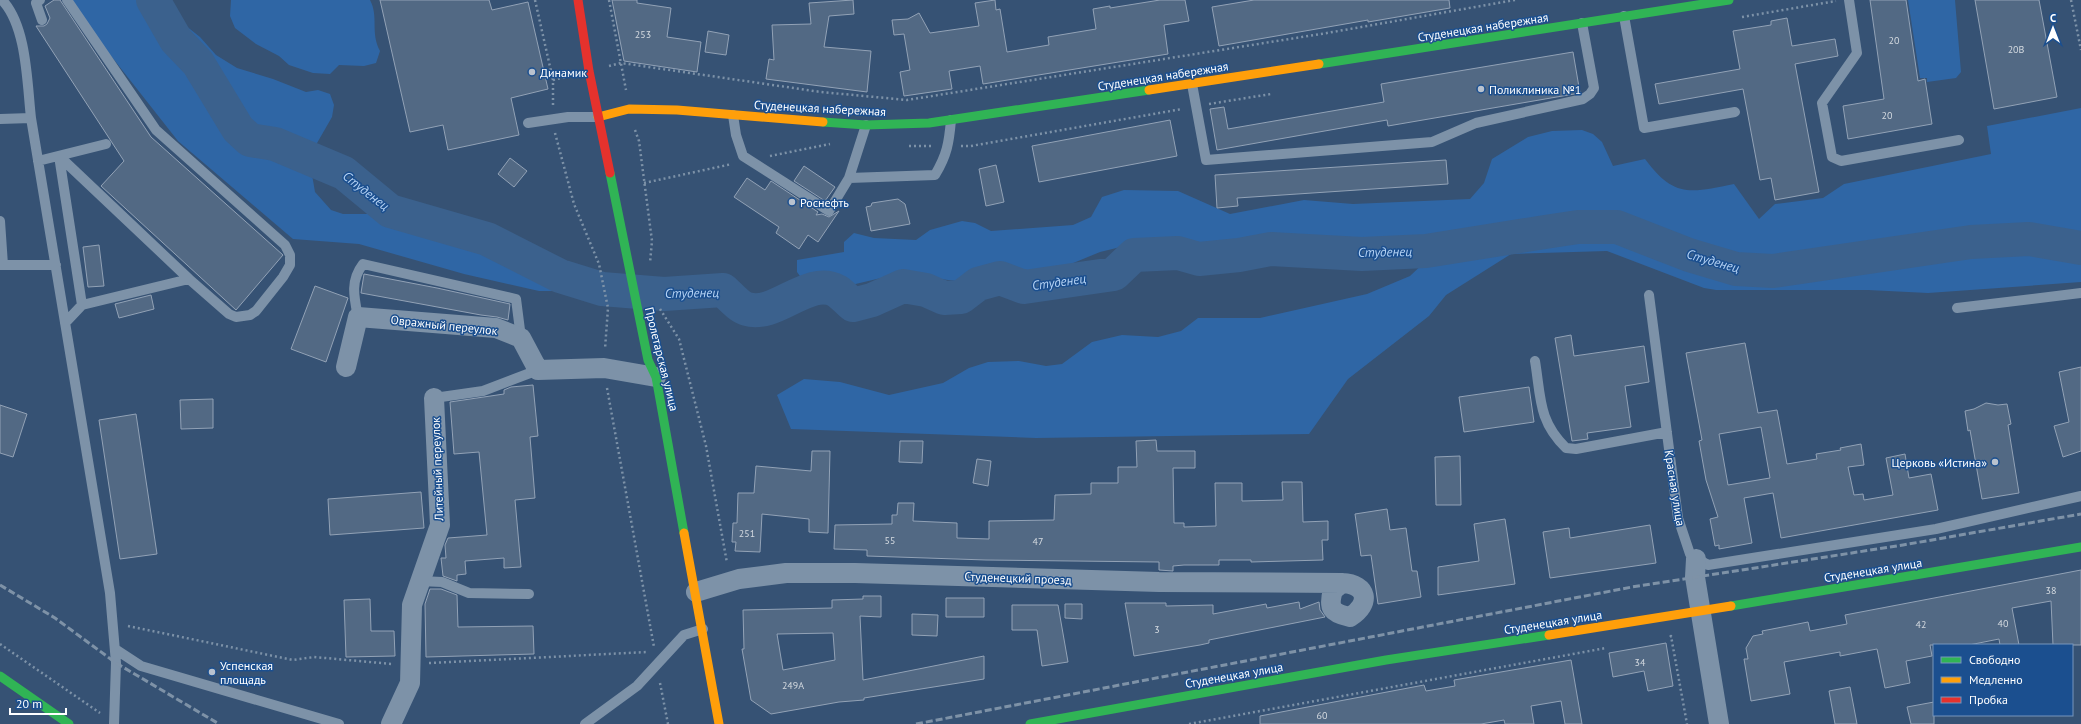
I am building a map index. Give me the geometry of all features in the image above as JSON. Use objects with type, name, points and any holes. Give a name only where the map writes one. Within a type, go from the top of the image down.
[{"type":"street","name":"Пролетарская улица","points":[[578,0],[598,117],[626,256],[652,368],[703,629],[719,724]]},
{"type":"street","name":"Студенецкая набережная","points":[[598,117],[628,109],[677,110],[733,116],[866,125],[929,123],[1192,84],[1729,0]]},
{"type":"street","points":[[346,367],[358,317]]},
{"type":"street","name":"Овражный переулок","points":[[358,317],[496,328],[520,338]]},
{"type":"street","points":[[520,338],[538,370],[652,368]]},
{"type":"street","name":"Литейный переулок","points":[[392,724],[410,683],[412,605],[436,541],[440,525],[434,398]]},
{"type":"street","name":"Студенецкая улица","points":[[1030,724],[1386,660],[1701,611],[2081,547]]},
{"type":"street","name":"Красная улица","points":[[1696,559],[1696,577],[1719,724]]},
{"type":"street","name":"Студенецкий проезд","points":[[696,592],[739,580],[786,573],[855,573],[1159,582],[1342,583]]},
{"type":"street","points":[[0,676],[69,724]]},
{"type":"lane","points":[[2,0],[13,16],[18,29],[38,161],[110,593],[115,649],[114,724]]},
{"type":"lane","points":[[40,0],[36,3],[42,20]]},
{"type":"lane","points":[[59,156],[189,279],[229,314],[243,317],[256,311],[290,266],[290,255],[285,245],[156,130],[67,0]]},
{"type":"lane","points":[[1849,0],[1857,53],[1822,103],[1832,157],[1841,161],[1960,140]]},
{"type":"lane","points":[[1624,16],[1644,128],[1735,112]]},
{"type":"lane","points":[[1192,84],[1206,160],[1432,142],[1476,123],[1583,99],[1590,94],[1594,88],[1582,23]]},
{"type":"lane","points":[[733,116],[736,135],[743,156],[829,211],[849,178],[866,125]]},
{"type":"lane","points":[[528,123],[568,117],[598,117]]},
{"type":"lane","points":[[0,119],[31,118]]},
{"type":"lane","points":[[849,178],[935,175],[944,160],[949,146],[951,120]]},
{"type":"lane","points":[[38,161],[106,144]]},
{"type":"lane","points":[[59,156],[82,305]]},
{"type":"lane","points":[[0,221],[1,265],[56,264]]},
{"type":"lane","points":[[358,317],[353,293],[356,273],[363,264],[516,299],[520,338]]},
{"type":"lane","points":[[65,323],[82,305],[189,279]]},
{"type":"lane","points":[[1957,308],[2081,293]]},
{"type":"lane","name":"Красная улица","points":[[1649,295],[1678,518],[1690,554],[1696,559]]},
{"type":"lane","points":[[1535,361],[1544,417],[1554,436],[1566,448],[1576,449],[1667,432]]},
{"type":"lane","points":[[434,398],[483,391],[538,370]]},
{"type":"lane","points":[[1696,559],[1708,565],[1720,564],[1913,533],[2081,496]]},
{"type":"lane","points":[[420,581],[442,582],[469,593],[529,594]]},
{"type":"lane","points":[[584,724],[638,686],[684,635],[703,629]]},
{"type":"lane","points":[[115,649],[141,666],[339,724]]},
{"type":"path","points":[[609,0],[628,109],[639,141],[652,241],[650,266]]},
{"type":"path","points":[[621,63],[821,92],[907,100],[1327,33],[1515,0]]},
{"type":"path","points":[[2071,0],[2081,50]]},
{"type":"path","points":[[113,623],[293,660],[314,657],[385,664],[411,664],[655,651],[604,368],[608,308],[599,264]]},
{"type":"path","points":[[660,309],[679,339],[706,446],[728,568]]},
{"type":"path","points":[[1664,638],[1671,636],[1687,724]]},
{"type":"path","points":[[0,644],[114,724]]},
{"type":"path","points":[[1189,724],[1609,648]]},
{"type":"path","points":[[657,665],[668,724]]},
{"type":"shaded area","points":[[67,0],[168,0],[181,22],[200,37],[216,55],[237,68],[273,79],[306,92],[318,90],[330,94],[334,105],[332,117],[313,150],[310,163],[315,192],[331,210],[343,214],[368,214],[379,208],[404,204],[416,207],[552,279],[552,291],[539,291],[464,274],[359,244],[293,239],[178,141]]},
{"type":"shaded area","points":[[231,0],[370,0],[374,12],[375,37],[380,51],[376,63],[364,66],[339,65],[330,74],[313,73],[289,65],[279,56],[256,44],[235,28],[230,16]]},
{"type":"shaded area","points":[[1908,0],[1955,0],[1961,72],[1956,78],[1927,82],[1927,78],[1920,78]]},
{"type":"shaded area","points":[[2081,108],[2081,282],[1928,293],[1868,290],[1716,290],[1704,288],[1607,251],[1511,254],[1446,295],[1429,316],[1348,379],[1309,434],[1036,438],[791,429],[777,395],[804,379],[840,382],[889,395],[943,383],[969,368],[988,362],[1019,361],[1046,366],[1062,364],[1092,342],[1122,335],[1158,337],[1181,331],[1198,318],[1260,318],[1367,294],[1410,276],[1428,259],[1421,245],[1407,239],[1221,247],[1141,242],[1100,252],[1066,266],[965,282],[898,274],[847,286],[805,283],[797,272],[797,260],[844,252],[844,242],[854,233],[874,238],[916,240],[930,230],[962,221],[975,223],[991,231],[1073,225],[1091,217],[1102,197],[1124,190],[1178,191],[1230,214],[1304,200],[1353,204],[1470,199],[1484,183],[1492,159],[1528,137],[1552,131],[1582,130],[1593,134],[1602,142],[1613,166],[1645,159],[1655,172],[1665,181],[1684,190],[1706,189],[1734,184],[1759,219],[1775,204],[1823,198],[1844,184],[1991,154],[1987,126]]},
{"type":"building","points":[[54,0],[60,0],[151,137],[283,255],[236,310],[101,186],[124,161],[36,26],[44,26],[47,24],[50,18],[45,6]]},
{"type":"building","points":[[380,0],[489,0],[492,10],[528,2],[548,89],[511,98],[519,135],[448,150],[443,125],[410,132]]},
{"type":"building","points":[[612,0],[637,0],[637,3],[671,8],[667,37],[701,42],[697,72],[624,61]]},
{"type":"building","points":[[853,0],[854,14],[829,16],[824,47],[871,51],[867,92],[766,79],[769,59],[774,60],[772,25],[811,24],[809,3]]},
{"type":"building","points":[[995,0],[996,10],[1000,9],[1007,52],[1049,45],[1048,37],[1096,29],[1093,9],[1110,6],[1110,8],[1160,0],[1185,0],[1189,21],[1164,25],[1168,54],[983,84],[980,66],[949,71],[952,89],[904,96],[900,72],[910,70],[904,34],[894,35],[892,20],[908,19],[919,13],[930,33],[979,26],[975,3]]},
{"type":"building","points":[[1254,0],[1449,0],[1450,8],[1368,22],[1368,20],[1219,46],[1212,7]]},
{"type":"building","points":[[1870,0],[1906,0],[1918,81],[1925,79],[1932,124],[1848,139],[1843,106],[1884,99]]},
{"type":"building","points":[[1975,0],[2039,0],[2057,97],[1994,109]]},
{"type":"building","points":[[1787,18],[1792,46],[1835,39],[1838,56],[1795,64],[1819,192],[1775,200],[1771,178],[1760,180],[1743,89],[1659,104],[1655,84],[1740,69],[1733,31],[1771,25],[1771,21]]},
{"type":"building","points":[[708,31],[729,35],[726,55],[705,52]]},
{"type":"building","name":"Поликлиника №1","points":[[1573,52],[1580,93],[1388,126],[1387,120],[1217,150],[1210,109],[1224,107],[1228,129],[1384,102],[1381,84]]},
{"type":"building","points":[[1170,120],[1177,156],[1039,182],[1032,146]]},
{"type":"building","points":[[510,158],[527,171],[514,187],[498,174]]},
{"type":"building","points":[[1446,160],[1448,184],[1237,198],[1238,206],[1217,208],[1215,175]]},
{"type":"building","points":[[996,165],[1004,202],[986,206],[979,169]]},
{"type":"building","points":[[804,166],[835,187],[825,201],[794,181]]},
{"type":"building","points":[[747,178],[765,190],[771,181],[818,212],[816,215],[822,214],[829,217],[839,211],[818,242],[808,235],[799,249],[776,233],[779,227],[734,197]]},
{"type":"building","points":[[898,199],[905,204],[910,224],[871,231],[866,207],[871,206],[872,203]]},
{"type":"building","points":[[99,245],[104,286],[88,287],[83,247]]},
{"type":"building","points":[[364,274],[510,304],[508,320],[361,293]]},
{"type":"building","points":[[315,286],[348,298],[326,362],[291,349]]},
{"type":"building","points":[[151,295],[154,309],[119,318],[115,304]]},
{"type":"building","points":[[1571,335],[1574,356],[1644,346],[1649,382],[1625,386],[1631,427],[1587,433],[1588,439],[1572,441],[1555,338]]},
{"type":"building","points":[[1745,343],[1758,413],[1777,410],[1787,464],[1817,459],[1816,454],[1841,450],[1840,448],[1861,444],[1864,465],[1848,467],[1854,495],[1863,494],[1864,500],[1893,495],[1886,458],[1905,454],[1909,478],[1931,474],[1938,510],[1781,538],[1773,493],[1744,498],[1752,543],[1719,549],[1719,545],[1715,546],[1710,519],[1718,517],[1706,480],[1699,441],[1702,440],[1686,353]],"holes":[[[1761,427],[1770,478],[1728,485],[1719,434]]]},
{"type":"building","points":[[2081,367],[2081,451],[2063,457],[2054,426],[2069,422],[2059,372]]},
{"type":"building","points":[[533,385],[538,436],[530,437],[535,498],[515,500],[521,567],[504,568],[504,558],[465,561],[466,574],[457,575],[457,581],[443,576],[441,558],[446,558],[445,545],[448,538],[487,535],[479,452],[454,454],[450,402],[504,394],[504,390],[511,387]]},
{"type":"building","points":[[1529,387],[1534,422],[1464,432],[1459,397]]},
{"type":"building","points":[[213,399],[213,428],[181,429],[180,400]]},
{"type":"building","name":"Церковь «Истина»","points":[[1986,403],[1998,405],[2007,404],[2011,424],[2008,425],[2019,493],[1982,499],[1970,430],[1968,431],[1965,411],[1974,409]]},
{"type":"building","points":[[0,405],[27,414],[13,457],[0,453]]},
{"type":"building","points":[[136,414],[157,554],[120,559],[99,420]]},
{"type":"building","points":[[1156,440],[1157,451],[1195,451],[1195,468],[1173,468],[1174,523],[1184,523],[1184,527],[1216,526],[1215,483],[1242,483],[1242,501],[1283,500],[1282,482],[1302,482],[1303,522],[1328,521],[1328,540],[1322,540],[1323,560],[1251,562],[1251,560],[1219,560],[1219,565],[1173,566],[1173,571],[1159,570],[1159,562],[986,560],[867,556],[867,550],[834,549],[835,525],[892,524],[892,515],[897,515],[898,503],[914,503],[913,521],[957,523],[957,538],[989,539],[989,521],[1054,520],[1055,495],[1091,494],[1091,483],[1118,483],[1118,467],[1137,467],[1136,441]]},
{"type":"building","points":[[900,441],[923,441],[922,463],[899,462]]},
{"type":"building","points":[[812,451],[830,451],[828,533],[809,532],[809,519],[762,514],[760,552],[735,551],[736,542],[732,542],[733,523],[737,523],[738,493],[754,493],[756,466],[811,471]]},
{"type":"building","points":[[1460,456],[1461,505],[1436,505],[1435,457]]},
{"type":"building","points":[[977,459],[991,461],[988,486],[973,483]]},
{"type":"building","points":[[421,492],[424,528],[330,535],[328,499]]},
{"type":"building","points":[[1387,509],[1390,530],[1406,528],[1412,571],[1417,571],[1421,597],[1378,604],[1371,555],[1361,556],[1355,514]]},
{"type":"building","points":[[1505,519],[1515,584],[1438,595],[1438,567],[1479,561],[1474,524]]},
{"type":"building","points":[[1650,525],[1656,563],[1550,578],[1543,532],[1569,528],[1570,538]]},
{"type":"building","points":[[2081,570],[2081,645],[2053,644],[2051,601],[2012,608],[2019,644],[2000,644],[1999,639],[1974,644],[1930,645],[1932,656],[1906,661],[1910,683],[1885,688],[1877,649],[1840,656],[1840,652],[1784,662],[1790,694],[1751,701],[1744,659],[1748,659],[1746,648],[1753,636],[1763,634],[1762,631],[1808,622],[1810,631],[1847,624],[1845,615]]},
{"type":"building","points":[[430,589],[441,589],[457,595],[458,627],[533,626],[534,654],[426,657],[425,604]]},
{"type":"building","points":[[863,596],[881,596],[881,617],[860,616],[863,680],[984,656],[984,679],[864,698],[864,700],[839,702],[771,714],[751,700],[742,649],[744,649],[743,610],[832,608],[832,600],[863,599]],"holes":[[[833,633],[835,660],[783,670],[777,634]]]},
{"type":"building","points":[[946,598],[984,598],[984,617],[946,617]]},
{"type":"building","points":[[370,599],[371,631],[394,631],[395,656],[346,657],[344,600]]},
{"type":"building","points":[[1299,602],[1300,609],[1319,602],[1320,610],[1325,617],[1209,640],[1209,643],[1200,645],[1134,656],[1125,603],[1166,603],[1166,606],[1213,605],[1213,614],[1266,604],[1267,608]]},
{"type":"building","points":[[1065,604],[1082,604],[1082,619],[1065,618]]},
{"type":"building","points":[[1012,605],[1058,605],[1068,662],[1042,666],[1037,630],[1012,630]]},
{"type":"building","points":[[912,614],[938,615],[937,636],[912,635]]},
{"type":"building","points":[[1666,643],[1673,686],[1648,691],[1644,671],[1613,677],[1609,653]]},
{"type":"building","points":[[1571,660],[1582,724],[1565,724],[1561,701],[1531,706],[1534,724],[1505,724],[1504,720],[1481,724],[1260,724],[1260,716],[1424,685],[1426,691],[1455,686],[1454,680]]},
{"type":"building","points":[[1850,687],[1857,724],[1835,724],[1829,691]]},
{"type":"building","points":[[1933,702],[1934,724],[1911,724],[1907,707]]},
{"type":"waterway","name":"Студенец","points":[[153,0],[176,40],[198,63],[238,129],[250,140],[275,144],[344,173],[390,211],[487,239],[560,276],[602,289],[664,294],[723,290],[737,303],[747,309],[758,310],[769,308],[815,288],[826,288],[837,291],[853,305],[872,300],[903,286],[926,290],[944,298],[961,297],[978,284],[1000,278],[1024,287],[1114,274],[1134,255],[1178,253],[1199,259],[1239,255],[1271,249],[1362,254],[1426,251],[1578,227],[1617,227],[1689,255],[1736,269],[1773,271],[1971,242],[2029,239],[2081,248]]},
{"type":"railway","points":[[916,724],[1632,587],[1903,545],[2081,514]]},
{"type":"railway","points":[[0,585],[55,618],[116,663],[219,724]]},
{"type":"traffic: fast","points":[[1319,64],[1729,0]]},
{"type":"traffic: fast","points":[[823,122],[866,125],[929,123],[1149,90]]},
{"type":"traffic: fast","points":[[610,173],[648,360],[656,377],[684,533]]},
{"type":"traffic: fast","points":[[1731,606],[2081,547]]},
{"type":"traffic: fast","points":[[1030,724],[1386,660],[1549,635]]},
{"type":"traffic: fast","points":[[0,676],[69,724]]},
{"type":"traffic: slow","points":[[1149,90],[1319,64]]},
{"type":"traffic: slow","points":[[598,117],[629,109],[677,110],[823,122]]},
{"type":"traffic: slow","points":[[684,533],[719,724]]},
{"type":"traffic: slow","points":[[1549,635],[1731,606]]},
{"type":"traffic: jam","points":[[578,0],[589,71],[610,173]]},
{"type":"place","name":"Динамик","points":[[532,72]]},
{"type":"place","name":"Поликлиника №1","points":[[1481,89]]},
{"type":"place","name":"Роснефть","points":[[792,202]]},
{"type":"place","name":"Церковь «Истина»","points":[[1995,462]]},
{"type":"place","name":"Успенская площадь","points":[[212,672]]}]
